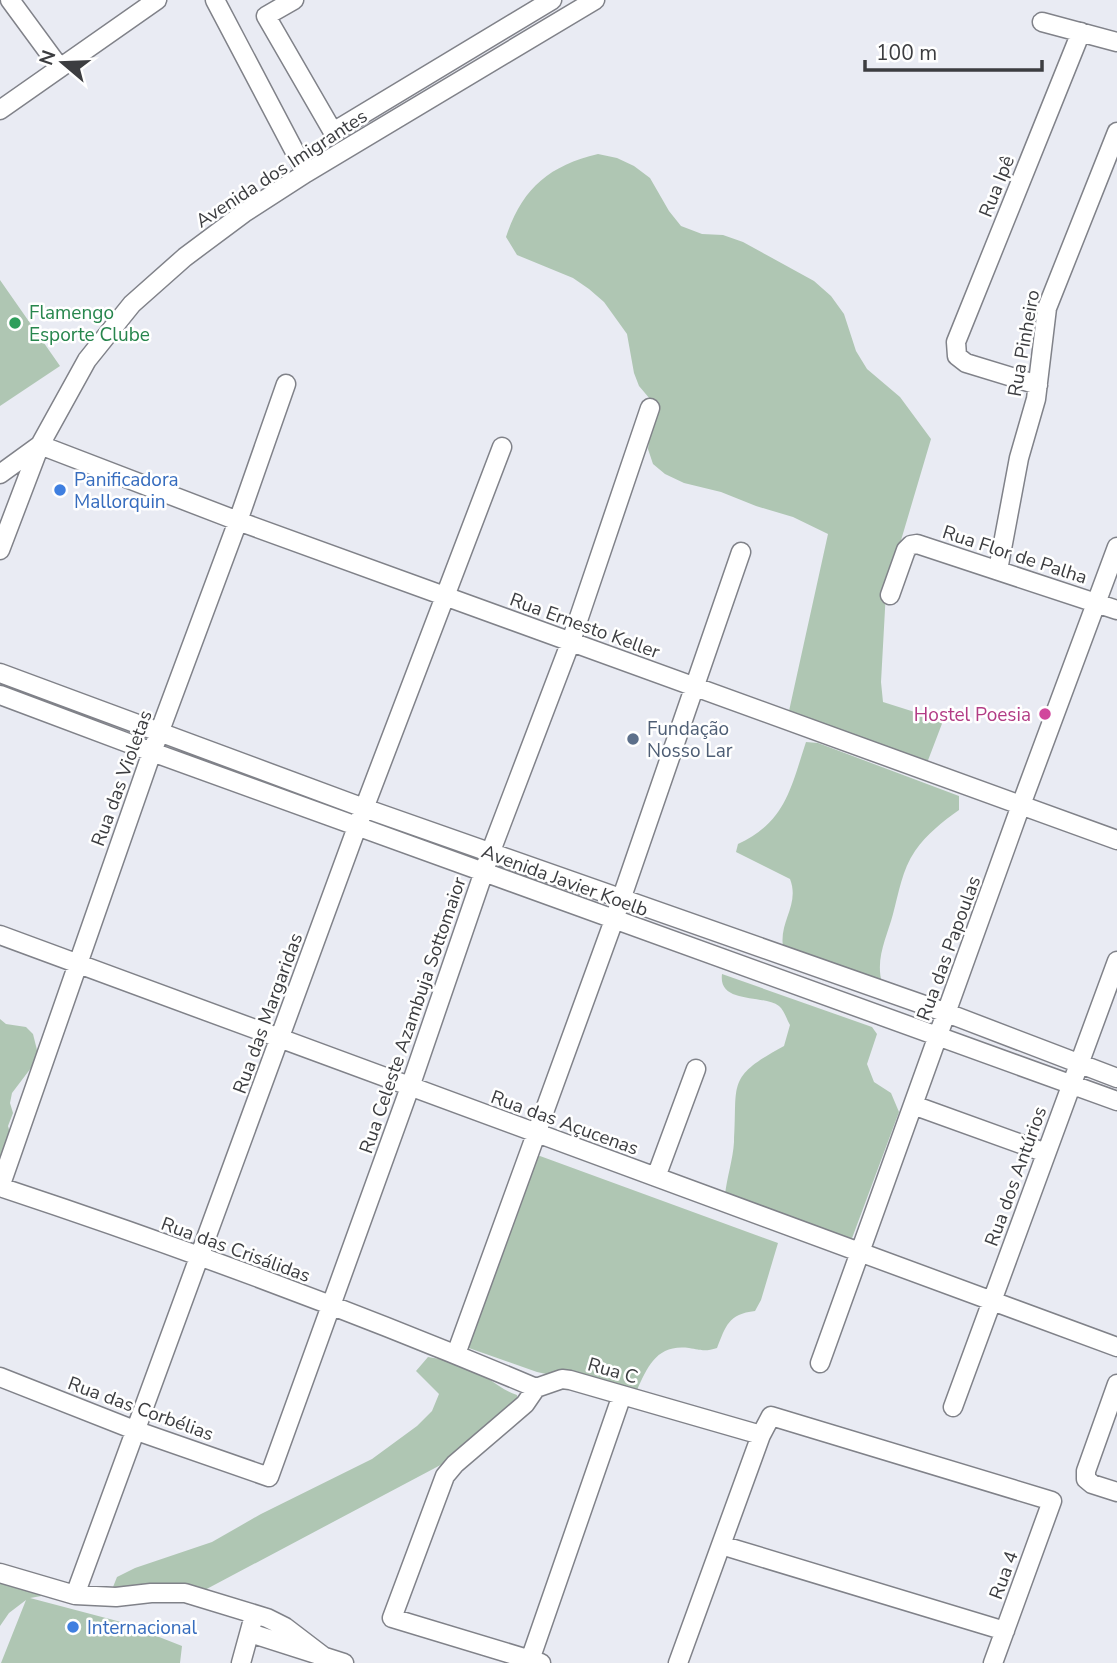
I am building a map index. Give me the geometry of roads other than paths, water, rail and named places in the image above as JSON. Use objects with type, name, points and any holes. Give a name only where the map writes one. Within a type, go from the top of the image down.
[{"type":"street","points":[[10,0],[60,68]]},
{"type":"street","points":[[0,110],[157,0]]},
{"type":"street","points":[[215,0],[306,173]]},
{"type":"street","points":[[294,0],[266,16],[333,132],[552,0]]},
{"type":"street","name":"Avenida dos Imigrantes","points":[[0,550],[40,445],[87,360],[132,304],[185,257],[234,220],[306,173],[595,0]]},
{"type":"street","points":[[1042,22],[1117,42]]},
{"type":"street","name":"Rua Ipê","points":[[1038,385],[966,363],[957,356],[956,342],[1081,32]]},
{"type":"street","name":"Rua Pinheiro","points":[[998,570],[1019,458],[1038,385],[1046,308],[1117,132]]},
{"type":"street","name":"Rua das Violetas","points":[[0,1187],[152,752],[239,521],[286,384]]},
{"type":"street","name":"Rua Celeste Azambuja Sottomaior","points":[[269,1477],[410,1087],[491,851],[571,642],[650,408]]},
{"type":"street","points":[[0,474],[40,445]]},
{"type":"street","name":"Rua Ernesto Keller","points":[[40,445],[239,521],[1117,841]]},
{"type":"street","name":"Rua das Margaridas","points":[[75,1595],[364,808],[502,447]]},
{"type":"street","name":"Rua Flor de Palha","points":[[890,595],[906,550],[917,544],[1117,610]]},
{"type":"street","name":"Rua das Papoulas","points":[[820,1363],[1117,547]]},
{"type":"street","points":[[622,1395],[535,1661],[393,1618],[445,1476],[454,1464],[526,1404],[536,1388],[456,1354],[622,898],[741,552]]},
{"type":"street","name":"Avenida Javier Koelb","points":[[0,673],[364,808],[947,1013],[1117,1079]]},
{"type":"street","name":"Avenida Javier Koelb","points":[[0,695],[357,827],[1117,1101]]},
{"type":"street","name":"Rua das Açucenas","points":[[0,935],[1117,1347]]},
{"type":"street","name":"Rua dos Antúrios","points":[[953,1407],[1117,961]]},
{"type":"street","points":[[656,1177],[696,1069]]},
{"type":"street","points":[[913,1105],[1046,1153]]},
{"type":"street","name":"Rua das Crisálidas","points":[[0,1187],[201,1257],[456,1354]]},
{"type":"street","name":"Rua das Corbélias","points":[[0,1377],[137,1431],[269,1477]]},
{"type":"street","name":"Rua C","points":[[536,1388],[562,1379],[570,1380],[761,1435]]},
{"type":"street","points":[[1117,1384],[1086,1471],[1086,1479],[1092,1484],[1117,1492]]},
{"type":"street","name":"Rua 4","points":[[761,1435],[768,1419],[776,1416],[1052,1501],[993,1663]]},
{"type":"street","points":[[678,1663],[761,1435]]},
{"type":"street","points":[[721,1545],[1005,1631]]},
{"type":"street","points":[[0,1573],[75,1595],[116,1597],[151,1592],[185,1593],[255,1613],[285,1627],[323,1656]]},
{"type":"street","points":[[241,1663],[255,1613]]},
{"type":"street","points":[[250,1633],[344,1663]]},
{"type":"place","name":"Flamengo Esporte Clube","points":[[15,323]]},
{"type":"place","name":"Panificadora Mallorquin","points":[[60,490]]},
{"type":"place","name":"Hostel Poesia","points":[[1045,714]]},
{"type":"place","name":"Fundação Nosso Lar","points":[[633,739]]},
{"type":"place","name":"Internacional","points":[[73,1627]]}]
